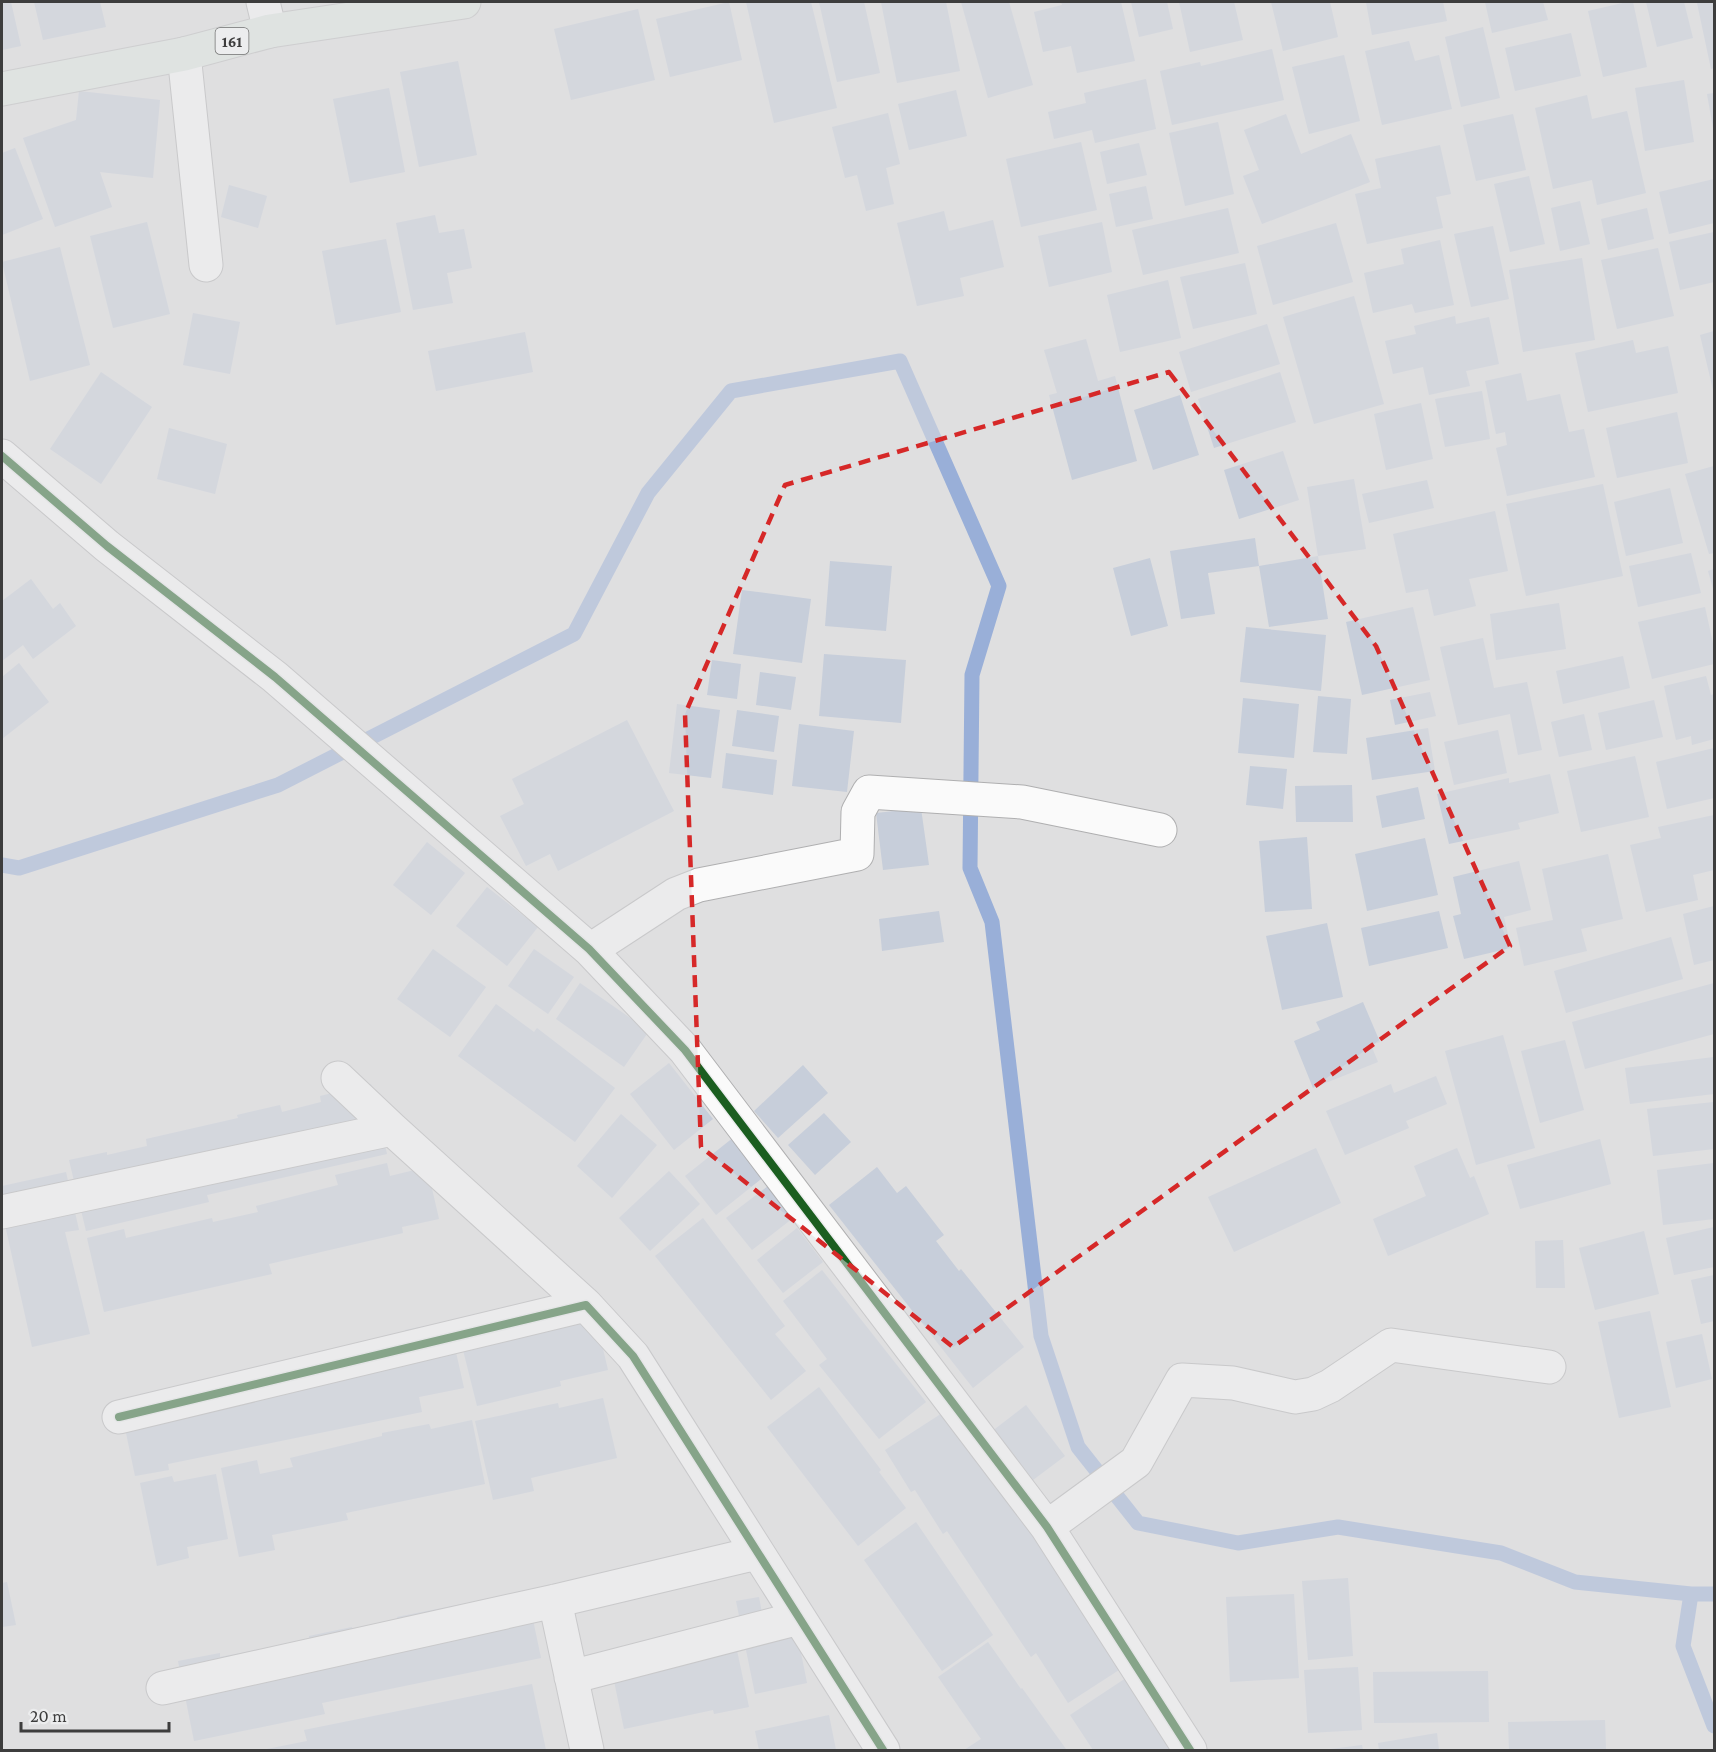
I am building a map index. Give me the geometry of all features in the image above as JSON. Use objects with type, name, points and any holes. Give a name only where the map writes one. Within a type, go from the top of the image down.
[{"type":"main road","name":"161","points":[[2,89],[184,54],[267,16],[464,2]]},
{"type":"street","points":[[184,54],[206,265]]},
{"type":"street","points":[[2,456],[107,546],[275,677],[589,948],[685,1050],[1047,1527],[1190,1750]]},
{"type":"street","points":[[589,948],[598,945],[676,894],[692,888],[857,854],[858,812],[869,792],[1022,802],[1160,830]]},
{"type":"street","points":[[338,1078],[586,1305],[633,1356],[884,1750]]},
{"type":"street","points":[[2,1212],[392,1129]]},
{"type":"street","points":[[119,1417],[586,1305]]},
{"type":"street","points":[[1047,1527],[1136,1462],[1182,1380],[1233,1383],[1295,1397],[1313,1394],[1330,1386],[1391,1345],[1549,1367]]},
{"type":"street","points":[[163,1688],[555,1601],[757,1553]]},
{"type":"street","points":[[555,1601],[587,1750]]},
{"type":"street","points":[[571,1677],[799,1618]]},
{"type":"highlighted area","points":[[1169,372],[1376,646],[1510,946],[953,1347],[701,1147],[685,714],[785,485]]},
{"type":"building","points":[[2,2],[11,2],[21,46],[2,50]]},
{"type":"building","points":[[34,2],[100,2],[106,27],[43,40]]},
{"type":"building","points":[[729,2],[742,60],[670,77],[656,19]]},
{"type":"building","points":[[746,2],[811,2],[837,108],[774,123]]},
{"type":"building","points":[[819,2],[864,2],[880,73],[837,82]]},
{"type":"building","points":[[881,2],[946,2],[960,71],[897,83]]},
{"type":"building","points":[[961,2],[1009,2],[1033,85],[988,98]]},
{"type":"building","points":[[1061,2],[1121,2],[1135,61],[1077,73],[1071,46],[1043,52],[1034,12],[1062,5]]},
{"type":"building","points":[[1131,2],[1167,2],[1173,29],[1139,37]]},
{"type":"building","points":[[1179,2],[1234,2],[1243,40],[1190,52]]},
{"type":"building","points":[[1271,2],[1330,2],[1338,37],[1283,51]]},
{"type":"building","points":[[1366,2],[1443,2],[1447,21],[1372,35]]},
{"type":"building","points":[[1485,2],[1543,2],[1548,20],[1492,33]]},
{"type":"building","points":[[1633,2],[1647,67],[1603,77],[1588,11]]},
{"type":"building","points":[[1646,2],[1684,2],[1693,38],[1657,47]]},
{"type":"building","points":[[1714,2],[1714,68],[1711,69],[1697,3]]},
{"type":"building","points":[[638,9],[655,80],[571,100],[554,29]]},
{"type":"building","points":[[1483,27],[1500,98],[1461,107],[1445,37]]},
{"type":"building","points":[[1571,33],[1581,76],[1515,91],[1505,48]]},
{"type":"building","points":[[1409,41],[1415,61],[1439,55],[1452,109],[1382,125],[1365,51]]},
{"type":"building","points":[[1272,49],[1284,100],[1172,125],[1160,71],[1200,62],[1201,66]]},
{"type":"building","points":[[1344,55],[1360,121],[1309,134],[1292,67]]},
{"type":"building","points":[[458,61],[477,155],[419,167],[400,72]]},
{"type":"building","points":[[1146,79],[1156,129],[1095,143],[1092,130],[1054,139],[1048,112],[1086,103],[1084,93]]},
{"type":"building","points":[[1684,80],[1694,142],[1645,151],[1635,88]]},
{"type":"building","points":[[389,88],[405,172],[350,183],[333,99]]},
{"type":"building","points":[[956,90],[967,136],[909,150],[898,104]]},
{"type":"building","points":[[79,91],[160,100],[153,178],[100,172],[112,207],[55,227],[23,138],[76,120]]},
{"type":"building","points":[[1714,93],[1714,128],[1713,128],[1707,94]]},
{"type":"building","points":[[1587,95],[1592,119],[1627,111],[1646,193],[1597,205],[1592,180],[1553,189],[1535,108]]},
{"type":"building","points":[[888,113],[900,164],[886,168],[894,204],[866,211],[857,175],[845,178],[832,127]]},
{"type":"building","points":[[1286,114],[1301,154],[1351,134],[1370,182],[1262,224],[1243,176],[1259,170],[1244,130]]},
{"type":"building","points":[[1513,114],[1526,170],[1476,181],[1463,125]]},
{"type":"building","points":[[1218,122],[1234,194],[1185,206],[1169,133]]},
{"type":"building","points":[[1081,142],[1097,210],[1021,227],[1006,159]]},
{"type":"building","points":[[1139,143],[1147,175],[1107,184],[1100,152]]},
{"type":"building","points":[[1440,145],[1451,194],[1436,197],[1443,228],[1367,244],[1355,194],[1381,188],[1375,159]]},
{"type":"building","points":[[15,148],[43,219],[2,235],[2,153]]},
{"type":"building","points":[[1529,176],[1545,244],[1510,252],[1494,184]]},
{"type":"building","points":[[1714,179],[1714,223],[1669,234],[1659,192]]},
{"type":"building","points":[[229,185],[267,196],[258,228],[221,217]]},
{"type":"building","points":[[1146,186],[1153,219],[1116,227],[1109,194]]},
{"type":"building","points":[[1580,201],[1590,244],[1560,251],[1551,208]]},
{"type":"building","points":[[1228,208],[1239,253],[1143,275],[1132,230]]},
{"type":"building","points":[[1647,208],[1654,239],[1608,250],[1601,219]]},
{"type":"building","points":[[944,211],[949,231],[993,220],[1004,267],[960,278],[964,296],[917,306],[897,223]]},
{"type":"building","points":[[435,215],[439,233],[464,229],[472,268],[447,273],[453,303],[413,310],[396,223]]},
{"type":"building","points":[[147,222],[170,314],[113,328],[90,236]]},
{"type":"building","points":[[1102,222],[1112,272],[1049,287],[1038,236]]},
{"type":"building","points":[[1336,223],[1353,282],[1273,305],[1257,246]]},
{"type":"building","points":[[1493,226],[1509,299],[1471,307],[1454,234]]},
{"type":"building","points":[[1714,232],[1714,282],[1680,290],[1669,242]]},
{"type":"building","points":[[386,239],[401,312],[336,325],[322,251]]},
{"type":"building","points":[[1440,240],[1454,305],[1415,313],[1412,304],[1373,313],[1364,273],[1404,264],[1401,249]]},
{"type":"building","points":[[60,247],[90,365],[30,381],[2,262]]},
{"type":"building","points":[[1658,248],[1674,316],[1617,329],[1601,260]]},
{"type":"building","points":[[1582,258],[1595,340],[1523,352],[1509,270]]},
{"type":"building","points":[[1245,263],[1257,314],[1193,329],[1180,277]]},
{"type":"building","points":[[1168,280],[1181,338],[1120,352],[1107,295]]},
{"type":"building","points":[[1354,296],[1384,404],[1314,424],[1283,317]]},
{"type":"building","points":[[193,313],[240,322],[230,374],[183,365]]},
{"type":"building","points":[[1455,316],[1456,324],[1489,317],[1499,364],[1466,371],[1470,386],[1429,395],[1423,367],[1393,374],[1385,341],[1416,334],[1414,326]]},
{"type":"building","points":[[1267,324],[1280,364],[1191,392],[1179,352]]},
{"type":"building","points":[[1714,331],[1714,394],[1700,335]]},
{"type":"building","points":[[525,332],[533,372],[436,391],[428,351]]},
{"type":"building","points":[[1086,339],[1098,381],[1115,376],[1137,461],[1072,480],[1049,395],[1057,393],[1044,350]]},
{"type":"building","points":[[1633,340],[1636,353],[1668,346],[1678,393],[1588,412],[1575,353]]},
{"type":"building","points":[[101,372],[152,407],[101,484],[50,449]]},
{"type":"building","points":[[1280,372],[1296,422],[1214,448],[1198,399]]},
{"type":"building","points":[[1521,373],[1527,401],[1560,394],[1569,432],[1584,429],[1595,477],[1507,496],[1496,448],[1507,445],[1505,432],[1496,434],[1485,381]]},
{"type":"building","points":[[1482,391],[1490,439],[1445,447],[1435,399]]},
{"type":"building","points":[[1180,395],[1199,455],[1153,470],[1134,410]]},
{"type":"building","points":[[1421,403],[1433,459],[1386,470],[1374,414]]},
{"type":"building","points":[[1677,412],[1688,463],[1617,478],[1606,428]]},
{"type":"building","points":[[169,428],[227,444],[215,494],[157,479]]},
{"type":"building","points":[[1283,451],[1299,500],[1239,519],[1224,470]]},
{"type":"building","points":[[1714,466],[1714,553],[1709,554],[1685,474]]},
{"type":"building","points":[[1354,479],[1366,549],[1318,556],[1307,487]]},
{"type":"building","points":[[1427,480],[1434,508],[1369,523],[1362,494]]},
{"type":"building","points":[[1603,484],[1623,576],[1526,596],[1506,504]]},
{"type":"building","points":[[1670,488],[1683,543],[1626,556],[1614,502]]},
{"type":"building","points":[[1495,511],[1508,571],[1469,579],[1476,606],[1434,616],[1428,589],[1406,593],[1393,534]]},
{"type":"building","points":[[1255,538],[1259,566],[1208,573],[1215,614],[1181,619],[1170,551]]},
{"type":"building","points":[[1691,553],[1701,593],[1638,607],[1629,566]]},
{"type":"building","points":[[1318,556],[1328,619],[1269,627],[1259,566]]},
{"type":"building","points":[[1150,558],[1168,626],[1131,636],[1113,568]]},
{"type":"building","points":[[830,561],[892,566],[886,631],[825,626]]},
{"type":"building","points":[[1714,569],[1714,592],[1708,571]]},
{"type":"building","points":[[31,579],[53,609],[60,603],[76,626],[33,659],[23,645],[2,661],[2,601]]},
{"type":"building","points":[[742,590],[811,599],[802,663],[733,654]]},
{"type":"building","points":[[1559,603],[1566,649],[1496,660],[1490,614]]},
{"type":"building","points":[[1413,607],[1430,680],[1362,695],[1346,622]]},
{"type":"building","points":[[1705,607],[1714,648],[1714,664],[1652,679],[1638,622]]},
{"type":"building","points":[[1246,627],[1326,635],[1321,691],[1240,682]]},
{"type":"building","points":[[1483,638],[1494,688],[1527,682],[1542,750],[1518,755],[1510,714],[1458,725],[1440,647]]},
{"type":"building","points":[[824,654],[906,660],[901,723],[819,716]]},
{"type":"building","points":[[1623,656],[1630,688],[1563,704],[1556,671]]},
{"type":"building","points":[[712,660],[741,664],[737,699],[707,695]]},
{"type":"building","points":[[19,663],[49,702],[2,739],[2,677]]},
{"type":"building","points":[[760,672],[796,677],[791,710],[756,705]]},
{"type":"building","points":[[1706,676],[1711,695],[1714,694],[1714,739],[1692,745],[1691,736],[1676,740],[1664,686]]},
{"type":"building","points":[[1430,692],[1436,716],[1395,725],[1390,700]]},
{"type":"building","points":[[1318,696],[1351,699],[1347,754],[1313,752]]},
{"type":"building","points":[[1243,698],[1299,704],[1294,758],[1238,753]]},
{"type":"building","points":[[1654,700],[1663,737],[1606,750],[1598,713]]},
{"type":"building","points":[[677,704],[720,710],[711,778],[669,773]]},
{"type":"building","points":[[737,710],[779,716],[774,752],[732,746]]},
{"type":"building","points":[[1584,714],[1592,750],[1559,757],[1551,722]]},
{"type":"building","points":[[627,720],[674,811],[558,871],[550,854],[526,866],[500,816],[524,804],[512,779]]},
{"type":"building","points":[[799,724],[854,731],[847,792],[792,786]]},
{"type":"building","points":[[1428,728],[1435,771],[1372,780],[1366,738]]},
{"type":"building","points":[[1498,730],[1507,773],[1454,785],[1444,742]]},
{"type":"building","points":[[1714,748],[1714,798],[1667,809],[1656,762]]},
{"type":"building","points":[[726,753],[777,760],[773,795],[722,788]]},
{"type":"building","points":[[1635,756],[1649,817],[1581,832],[1567,771]]},
{"type":"building","points":[[1250,766],[1287,769],[1283,809],[1246,805]]},
{"type":"building","points":[[1550,774],[1559,813],[1518,823],[1520,829],[1449,844],[1437,794],[1509,778],[1509,783]]},
{"type":"building","points":[[1352,785],[1353,822],[1296,822],[1295,786]]},
{"type":"building","points":[[1418,787],[1425,819],[1382,828],[1376,796]]},
{"type":"building","points":[[921,808],[929,865],[883,870],[876,813]]},
{"type":"building","points":[[1714,815],[1714,870],[1693,875],[1698,900],[1646,912],[1630,845],[1661,838],[1658,827]]},
{"type":"building","points":[[1307,837],[1312,909],[1265,912],[1259,841]]},
{"type":"building","points":[[1425,838],[1438,895],[1367,911],[1355,854]]},
{"type":"building","points":[[427,842],[465,873],[431,915],[393,885]]},
{"type":"building","points":[[1608,854],[1623,919],[1581,929],[1587,951],[1524,966],[1516,928],[1553,920],[1542,869]]},
{"type":"building","points":[[1519,861],[1531,910],[1504,917],[1511,948],[1464,959],[1453,916],[1461,914],[1453,877]]},
{"type":"building","points":[[487,887],[538,927],[507,966],[456,926]]},
{"type":"building","points":[[1714,906],[1714,960],[1694,965],[1683,914]]},
{"type":"building","points":[[939,911],[944,942],[882,951],[879,919]]},
{"type":"building","points":[[1439,911],[1448,948],[1369,966],[1361,928]]},
{"type":"building","points":[[1327,923],[1343,997],[1282,1010],[1266,936]]},
{"type":"building","points":[[1671,937],[1683,979],[1566,1013],[1554,971]]},
{"type":"building","points":[[433,949],[486,987],[450,1037],[397,999]]},
{"type":"building","points":[[534,949],[574,977],[548,1014],[508,986]]},
{"type":"building","points":[[580,983],[649,1031],[624,1067],[556,1019]]},
{"type":"building","points":[[1714,983],[1714,1034],[1585,1069],[1572,1022]]},
{"type":"building","points":[[1363,1002],[1380,1042],[1371,1045],[1378,1062],[1313,1088],[1294,1041],[1320,1030],[1316,1022]]},
{"type":"building","points":[[496,1004],[534,1032],[537,1028],[615,1088],[575,1142],[458,1056]]},
{"type":"building","points":[[1503,1035],[1535,1148],[1476,1165],[1445,1051]]},
{"type":"building","points":[[1565,1040],[1584,1110],[1540,1123],[1521,1051]]},
{"type":"building","points":[[1714,1057],[1714,1094],[1630,1104],[1625,1068]]},
{"type":"building","points":[[669,1063],[713,1119],[674,1150],[630,1094]]},
{"type":"building","points":[[803,1065],[828,1093],[778,1138],[754,1111]]},
{"type":"building","points":[[1436,1076],[1447,1104],[1406,1121],[1409,1128],[1345,1155],[1326,1111],[1391,1084],[1394,1093]]},
{"type":"building","points":[[371,1084],[387,1154],[207,1195],[209,1202],[86,1231],[69,1160],[147,1146],[146,1139],[238,1118],[237,1115],[280,1105],[282,1112],[321,1102],[320,1096]]},
{"type":"building","points":[[1714,1102],[1714,1149],[1653,1156],[1647,1109]]},
{"type":"building","points":[[824,1113],[851,1142],[815,1175],[788,1145]]},
{"type":"building","points":[[621,1114],[657,1145],[612,1198],[577,1166]]},
{"type":"building","points":[[734,1137],[765,1176],[716,1215],[685,1176]]},
{"type":"building","points":[[1600,1139],[1611,1184],[1520,1209],[1507,1165]]},
{"type":"building","points":[[1316,1148],[1341,1203],[1234,1252],[1208,1197]]},
{"type":"building","points":[[1457,1148],[1470,1178],[1474,1176],[1489,1214],[1388,1256],[1373,1219],[1426,1196],[1414,1166]]},
{"type":"building","points":[[387,1163],[390,1176],[427,1167],[439,1219],[402,1227],[403,1233],[269,1264],[272,1274],[104,1312],[87,1238],[124,1229],[126,1238],[212,1218],[213,1222],[258,1212],[256,1206],[338,1185],[335,1175]]},
{"type":"building","points":[[1714,1163],[1714,1219],[1663,1225],[1657,1170]]},
{"type":"building","points":[[877,1167],[897,1193],[906,1186],[944,1235],[936,1241],[1024,1347],[973,1388],[829,1205]]},
{"type":"building","points":[[669,1171],[700,1204],[650,1251],[619,1218]]},
{"type":"building","points":[[66,1172],[79,1230],[65,1232],[90,1334],[32,1347],[2,1211],[2,1186]]},
{"type":"building","points":[[768,1186],[793,1218],[752,1250],[726,1218]]},
{"type":"building","points":[[703,1218],[785,1326],[775,1334],[806,1371],[771,1400],[655,1256]]},
{"type":"building","points":[[1714,1227],[1714,1267],[1674,1275],[1666,1238]]},
{"type":"building","points":[[797,1228],[823,1262],[783,1293],[757,1260]]},
{"type":"building","points":[[1644,1231],[1659,1294],[1595,1310],[1579,1248]]},
{"type":"building","points":[[1563,1240],[1565,1288],[1536,1288],[1535,1241]]},
{"type":"building","points":[[822,1270],[926,1402],[879,1439],[819,1365],[827,1359],[783,1301]]},
{"type":"building","points":[[1714,1275],[1714,1321],[1701,1324],[1691,1280]]},
{"type":"building","points":[[1650,1311],[1671,1407],[1619,1418],[1598,1322]]},
{"type":"building","points":[[595,1315],[608,1370],[560,1381],[561,1386],[477,1406],[460,1338]]},
{"type":"building","points":[[449,1321],[464,1388],[419,1397],[422,1412],[168,1464],[169,1470],[135,1476],[121,1409],[409,1344],[405,1330]]},
{"type":"building","points":[[1702,1334],[1712,1379],[1676,1388],[1666,1342]]},
{"type":"building","points":[[819,1387],[881,1470],[879,1472],[906,1508],[858,1546],[767,1427]]},
{"type":"building","points":[[603,1398],[617,1458],[531,1478],[534,1491],[493,1500],[475,1421],[558,1403],[559,1408]]},
{"type":"building","points":[[1026,1405],[1065,1456],[1029,1483],[991,1432]]},
{"type":"building","points":[[950,1408],[1119,1670],[1068,1703],[1036,1653],[1031,1657],[947,1531],[943,1534],[915,1490],[911,1492],[885,1450]]},
{"type":"building","points":[[472,1420],[485,1484],[346,1513],[348,1520],[272,1535],[275,1550],[239,1557],[221,1468],[257,1460],[260,1474],[293,1467],[290,1458],[382,1436],[382,1433],[429,1424],[431,1429]]},
{"type":"building","points":[[216,1474],[228,1539],[187,1547],[189,1558],[157,1566],[140,1483],[172,1476],[174,1482]]},
{"type":"building","points":[[916,1522],[993,1635],[942,1671],[864,1560]]},
{"type":"building","points":[[1348,1578],[1353,1656],[1308,1660],[1302,1581]]},
{"type":"building","points":[[7,1582],[16,1625],[2,1627],[2,1583]]},
{"type":"building","points":[[527,1591],[541,1658],[322,1703],[325,1714],[194,1741],[178,1661],[220,1653],[220,1657],[267,1648],[267,1650],[309,1641],[309,1636],[352,1627],[353,1632],[399,1623],[397,1617]]},
{"type":"building","points":[[1294,1594],[1299,1678],[1230,1682],[1226,1597]]},
{"type":"building","points":[[759,1597],[764,1624],[794,1618],[807,1683],[755,1694],[736,1601]]},
{"type":"building","points":[[732,1627],[749,1707],[714,1714],[713,1710],[624,1729],[608,1652]]},
{"type":"building","points":[[988,1642],[1066,1749],[964,1750],[981,1739],[938,1677]]},
{"type":"building","points":[[1358,1667],[1362,1730],[1308,1733],[1304,1670]]},
{"type":"building","points":[[1488,1671],[1489,1722],[1374,1723],[1373,1672]]},
{"type":"building","points":[[1126,1678],[1173,1750],[1093,1750],[1070,1715]]},
{"type":"building","points":[[532,1684],[546,1750],[262,1750],[307,1741],[304,1730]]},
{"type":"building","points":[[829,1715],[836,1750],[759,1750],[755,1731]]},
{"type":"building","points":[[1605,1720],[1606,1750],[1509,1750],[1508,1722]]},
{"type":"building","points":[[1437,1733],[1439,1750],[1379,1750],[1378,1743]]},
{"type":"building","points":[[1362,1745],[1363,1750],[1331,1750],[1331,1749]]},
{"type":"waterway","points":[[2,865],[19,868],[278,785],[574,634],[648,493],[731,391],[900,361],[999,586],[972,675],[970,868],[992,922],[1041,1336],[1078,1447],[1138,1523],[1238,1543],[1338,1527],[1501,1553],[1575,1582],[1691,1594],[1714,1594]]},
{"type":"waterway","points":[[1691,1594],[1683,1646],[1714,1726]]},
{"type":"cycle path","points":[[2,456],[107,546],[275,677],[589,949],[685,1050],[1047,1527],[1190,1750]]},
{"type":"cycle path","points":[[119,1417],[586,1305],[633,1356],[883,1750]]}]
